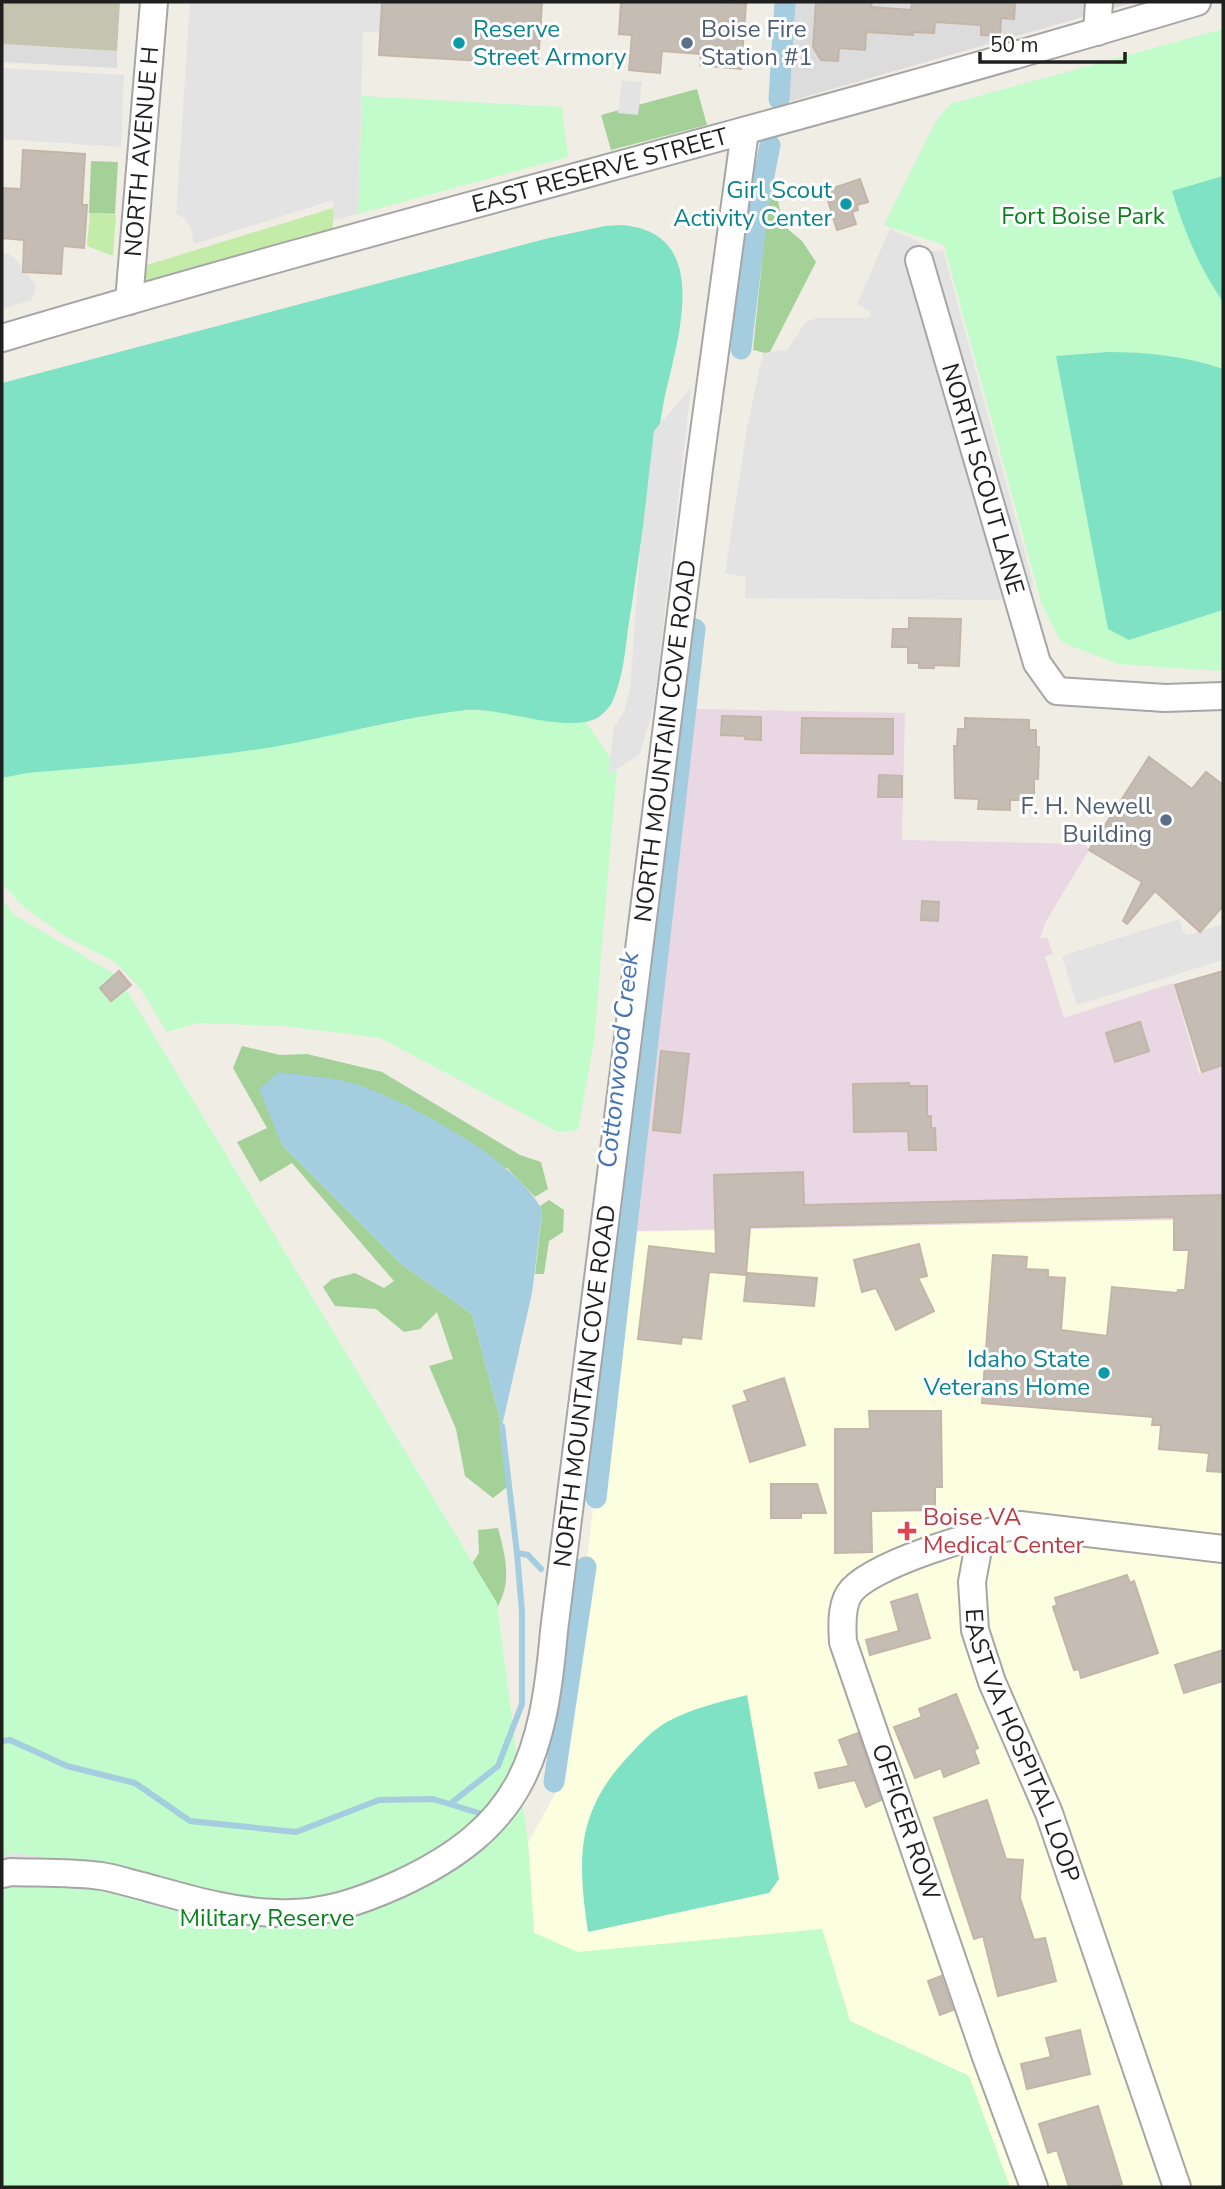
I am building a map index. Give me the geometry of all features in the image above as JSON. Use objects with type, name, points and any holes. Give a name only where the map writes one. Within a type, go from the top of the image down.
[{"type":"street","name":"NORTH AVENUE H","points":[[129,301],[154,2]]},
{"type":"street","points":[[1097,32],[1099,2]]},
{"type":"street","name":"EAST RESERVE STREET","points":[[2,338],[360,235],[745,131],[1197,2]]},
{"type":"street","name":"NORTH MOUNTAIN COVE ROAD","points":[[2,1874],[11,1872],[102,1876],[231,1909],[277,1913],[317,1912],[372,1896],[406,1881],[466,1847],[491,1824],[509,1801],[535,1750],[549,1690],[612,1160],[699,469],[745,131]]},
{"type":"street","name":"NORTH SCOUT LANE","points":[[919,260],[1037,663],[1057,691],[1165,698],[1223,696]]},
{"type":"street","points":[[981,1533],[1020,1525],[1223,1549]]},
{"type":"street","name":"OFFICER ROW","points":[[981,1533],[921,1553],[866,1578],[849,1594],[842,1633],[986,2057],[1034,2187]]},
{"type":"street","name":"EAST VA HOSPITAL LOOP","points":[[981,1533],[972,1582],[975,1630],[992,1682],[1049,1813],[1177,2187]]},
{"type":"shaded area","points":[[2,2],[120,2],[117,51],[2,44]]},
{"type":"shaded area","points":[[190,2],[382,2],[380,32],[363,32],[358,214],[333,220],[333,200],[194,244],[191,229],[184,218],[176,214]]},
{"type":"shaded area","points":[[793,2],[1135,2],[787,102]]},
{"type":"shaded area","points":[[2,44],[117,51],[117,68],[2,62]]},
{"type":"shaded area","points":[[2,68],[124,75],[121,147],[2,139]]},
{"type":"shaded area","points":[[622,80],[642,82],[638,115],[618,113]]},
{"type":"shaded area","points":[[890,229],[921,243],[926,252],[943,250],[1034,586],[1000,600],[745,598],[746,577],[725,573],[747,428],[763,353],[787,350],[806,322],[817,318],[871,316],[870,311],[857,304]]},
{"type":"shaded area","points":[[8,253],[36,286],[32,300],[2,309],[2,255]]},
{"type":"shaded area","points":[[691,388],[654,704],[640,754],[608,775],[614,727],[624,712],[630,689],[640,552],[654,431]]},
{"type":"shaded area","points":[[696,709],[905,713],[902,840],[1085,844],[1089,850],[1045,923],[1040,939],[1047,937],[1053,954],[1045,956],[1064,1018],[1173,983],[1199,1074],[1223,1066],[1223,1219],[637,1231]]},
{"type":"shaded area","points":[[1179,919],[1183,932],[1188,935],[1223,924],[1223,960],[1077,1005],[1062,956]]},
{"type":"shaded area","name":"Boise VA Medical Center","points":[[1223,1219],[1223,2187],[1010,2187],[969,2076],[850,2021],[822,1929],[578,1952],[534,1933],[528,1843],[559,1787],[627,1232]]},
{"type":"shaded area","points":[[18,1853],[41,1857],[41,1869],[2,1874],[2,1855]]},
{"type":"green space","name":"Fort Boise Park","points":[[1223,29],[1223,671],[1118,664],[1061,642],[1042,605],[944,245],[884,225],[935,123],[950,104]]},
{"type":"green space","points":[[697,89],[707,125],[611,150],[601,115]]},
{"type":"green space","points":[[362,96],[562,107],[568,157],[358,214]]},
{"type":"green space","points":[[91,161],[118,162],[115,214],[89,213]]},
{"type":"green space","points":[[1223,176],[1223,302],[1193,248],[1172,191]]},
{"type":"green space","points":[[776,190],[783,225],[802,241],[816,262],[769,354],[753,350],[769,192]]},
{"type":"green space","points":[[333,208],[333,229],[144,287],[147,265]]},
{"type":"green space","points":[[90,213],[116,215],[113,256],[87,246]]},
{"type":"green space","points":[[621,225],[651,232],[670,248],[680,270],[682,296],[680,325],[660,421],[623,664],[612,702],[599,717],[586,722],[571,723],[466,710],[417,717],[242,752],[27,773],[2,778],[2,383],[549,238]]},
{"type":"green space","points":[[1108,352],[1166,356],[1223,369],[1223,610],[1129,640],[1108,629],[1056,356]]},
{"type":"green space","points":[[496,711],[526,718],[586,722],[617,768],[594,1041],[578,1130],[558,1132],[380,1038],[284,1026],[197,1023],[167,1032],[140,988],[115,962],[63,935],[24,907],[2,884],[2,778],[27,773],[272,747],[439,713]]},
{"type":"green space","name":"Military Reserve","points":[[2,899],[14,915],[118,976],[497,1603],[528,1843],[534,1933],[578,1952],[822,1929],[850,2021],[969,2076],[1010,2187],[2,2187]]},
{"type":"green space","points":[[242,1046],[280,1055],[307,1054],[382,1072],[520,1155],[541,1162],[548,1189],[535,1197],[507,1168],[282,1145],[400,1263],[472,1314],[502,1426],[507,1487],[493,1498],[465,1476],[456,1429],[429,1366],[453,1359],[437,1312],[420,1329],[404,1332],[376,1309],[335,1306],[323,1287],[332,1279],[355,1273],[384,1288],[394,1281],[292,1163],[260,1182],[237,1142],[267,1128],[233,1068]]},
{"type":"green space","points":[[549,1200],[564,1210],[563,1232],[549,1241],[544,1274],[535,1274],[542,1214],[540,1206]]},
{"type":"green space","points":[[498,1528],[506,1564],[505,1586],[497,1608],[489,1619],[470,1567],[479,1553],[478,1530]]},
{"type":"green space","points":[[747,1695],[779,1879],[769,1893],[588,1932],[582,1861],[584,1840],[597,1800],[609,1780],[639,1745],[665,1723],[715,1703]]},
{"type":"water","points":[[279,1072],[350,1082],[382,1094],[432,1119],[458,1134],[506,1169],[540,1206],[542,1213],[532,1293],[502,1426],[472,1314],[400,1263],[282,1145],[259,1089]]},
{"type":"building","name":"Reserve Street Armory","points":[[382,2],[542,2],[538,64],[379,55]]},
{"type":"building","name":"Boise Fire Station #1","points":[[621,2],[746,4],[741,69],[700,65],[701,54],[662,51],[660,73],[629,70],[632,35],[619,34]]},
{"type":"building","points":[[816,2],[872,2],[871,7],[911,10],[912,2],[1015,2],[1014,19],[1001,18],[1000,36],[981,35],[981,25],[935,22],[934,33],[912,32],[913,35],[866,32],[865,50],[839,48],[838,61],[821,60],[813,47]]},
{"type":"building","points":[[23,150],[85,154],[82,205],[87,205],[84,248],[63,246],[61,274],[23,272],[24,240],[2,238],[2,188],[21,189]]},
{"type":"building","name":"Girl Scout Activity Center","points":[[860,179],[868,202],[857,205],[858,210],[852,212],[856,224],[837,230],[825,191]]},
{"type":"building","points":[[909,618],[961,619],[959,666],[934,665],[934,668],[919,668],[919,663],[908,663],[908,647],[892,647],[893,629],[909,629]]},
{"type":"building","points":[[722,716],[761,717],[761,740],[721,735]]},
{"type":"building","points":[[802,718],[893,719],[893,754],[801,753]]},
{"type":"building","points":[[965,718],[1029,720],[1029,730],[1036,730],[1036,747],[1039,747],[1034,800],[1010,800],[1010,810],[978,809],[979,799],[955,798],[954,746],[957,746],[958,729],[965,729]]},
{"type":"building","name":"F. H. Newell Building","points":[[1149,757],[1192,789],[1206,772],[1223,785],[1223,906],[1200,932],[1155,891],[1127,924],[1123,921],[1142,882],[1089,850]]},
{"type":"building","points":[[879,775],[902,776],[902,797],[878,797]]},
{"type":"building","points":[[922,901],[939,902],[938,921],[921,920]]},
{"type":"building","points":[[119,971],[131,985],[111,1001],[100,988]]},
{"type":"building","points":[[1223,971],[1223,1065],[1202,1072],[1175,985]]},
{"type":"building","points":[[1140,1022],[1149,1051],[1115,1062],[1106,1033]]},
{"type":"building","points":[[661,1051],[689,1054],[680,1133],[653,1130]]},
{"type":"building","points":[[909,1083],[909,1086],[927,1086],[927,1116],[931,1116],[931,1128],[935,1128],[936,1150],[909,1150],[908,1131],[854,1132],[853,1084]]},
{"type":"building","points":[[803,1172],[804,1205],[1223,1195],[1222,1472],[1207,1471],[1209,1453],[1159,1449],[1161,1425],[1152,1425],[1153,1417],[982,1403],[993,1255],[1027,1257],[1026,1269],[1048,1270],[1048,1277],[1065,1278],[1061,1330],[1107,1336],[1112,1287],[1177,1293],[1178,1290],[1185,1290],[1189,1250],[1174,1250],[1174,1217],[750,1227],[746,1275],[709,1272],[701,1339],[682,1337],[681,1344],[638,1339],[649,1246],[716,1254],[714,1175]]},
{"type":"building","points":[[919,1244],[927,1276],[918,1278],[934,1311],[896,1330],[876,1288],[862,1292],[854,1260]]},
{"type":"building","points":[[747,1273],[817,1278],[814,1306],[744,1301]]},
{"type":"building","points":[[784,1378],[805,1445],[750,1462],[733,1406],[748,1401],[744,1391]]},
{"type":"building","points":[[869,1411],[941,1411],[942,1487],[935,1487],[935,1510],[871,1511],[872,1552],[835,1553],[835,1429],[870,1429]]},
{"type":"building","points":[[771,1484],[817,1484],[826,1513],[801,1513],[801,1518],[771,1518]]},
{"type":"building","points":[[1127,1575],[1130,1583],[1134,1581],[1158,1653],[1081,1678],[1079,1669],[1074,1670],[1053,1607],[1057,1605],[1055,1598]]},
{"type":"building","points":[[917,1594],[930,1638],[870,1655],[866,1640],[899,1631],[891,1602]]},
{"type":"building","points":[[1223,1650],[1223,1681],[1184,1693],[1175,1665]]},
{"type":"building","points":[[956,1694],[978,1748],[974,1750],[979,1763],[944,1777],[941,1768],[915,1778],[894,1727],[922,1717],[919,1709]]},
{"type":"building","points":[[858,1733],[881,1800],[866,1807],[855,1780],[819,1788],[815,1773],[849,1766],[839,1740]]},
{"type":"building","points":[[987,1800],[1006,1859],[1023,1860],[1020,1898],[1034,1940],[1045,1938],[1056,1981],[998,1996],[983,1936],[974,1939],[934,1818]]},
{"type":"building","points":[[941,1976],[953,2010],[940,2015],[928,1981]]},
{"type":"building","points":[[1080,2030],[1090,2074],[1027,2089],[1021,2064],[1051,2057],[1046,2038]]},
{"type":"building","points":[[1098,2106],[1122,2184],[1111,2187],[1069,2187],[1057,2150],[1048,2153],[1039,2124]]},
{"type":"waterway","points":[[779,99],[785,2]]},
{"type":"waterway","name":"Cottonwood Creek","points":[[741,349],[758,206],[770,145]]},
{"type":"waterway","name":"Cottonwood Creek","points":[[596,1498],[695,629]]},
{"type":"waterway","points":[[502,1426],[517,1553],[528,1555],[541,1569]]},
{"type":"waterway","points":[[450,1804],[498,1766],[522,1704],[522,1612],[517,1553]]},
{"type":"waterway","name":"Cottonwood Creek","points":[[554,1782],[586,1567]]},
{"type":"waterway","name":"Cottonwood Creek","points":[[2,1741],[10,1740],[67,1766],[135,1783],[190,1821],[296,1832],[379,1800],[433,1799],[482,1814]]},
{"type":"place","name":"Reserve Street Armory","points":[[459,43]]},
{"type":"place","name":"Boise Fire Station #1","points":[[687,43]]},
{"type":"place","name":"Girl Scout Activity Center","points":[[846,204]]},
{"type":"place","name":"F. H. Newell Building","points":[[1166,820]]},
{"type":"place","name":"Idaho State Veterans Home","points":[[1104,1373]]},
{"type":"place","name":"Boise VA Medical Center","points":[[907,1531]]}]
